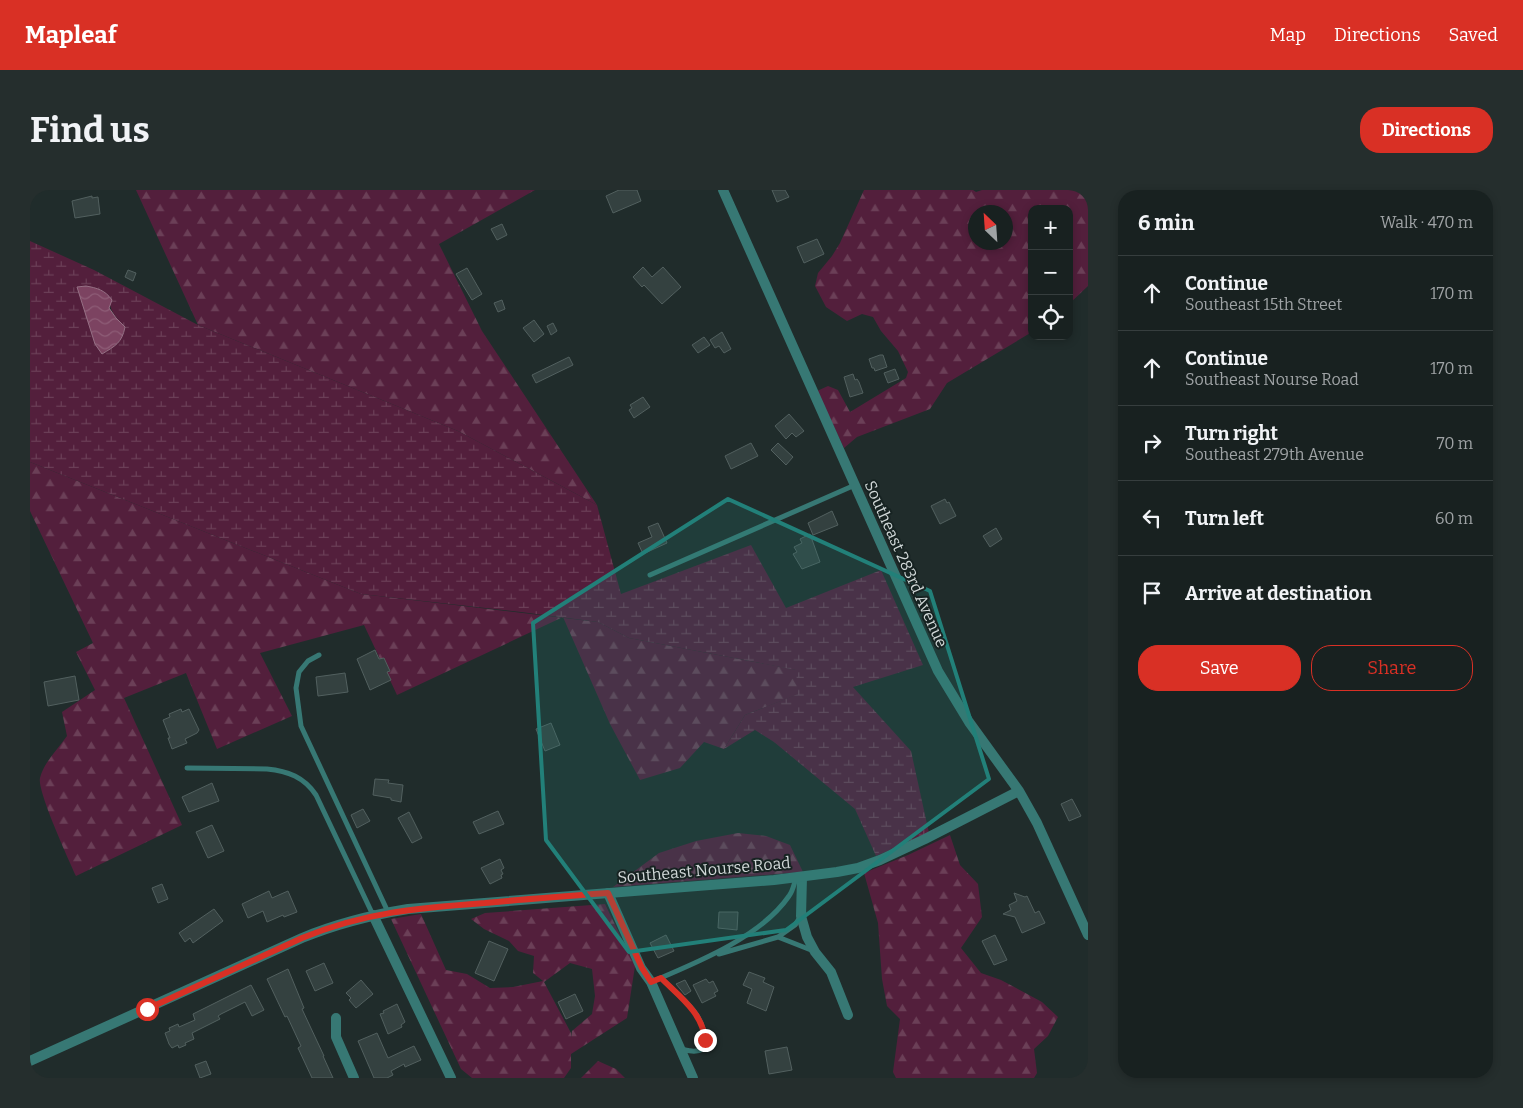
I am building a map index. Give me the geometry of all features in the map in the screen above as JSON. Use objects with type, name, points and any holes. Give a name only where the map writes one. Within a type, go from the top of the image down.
[{"type":"street","name":"Southeast 283rd Avenue","points":[[723,190],[938,670],[969,722],[1019,791],[1037,823],[1088,935]]},
{"type":"street","name":"Southeast Nourse Road","points":[[30,1061],[302,938],[327,928],[374,915],[408,909],[799,877],[858,868],[925,839],[1019,791]]},
{"type":"street","points":[[799,877],[801,916],[807,937],[815,952],[831,972],[848,1015]]},
{"type":"street","points":[[608,893],[642,968],[651,982],[693,1078]]},
{"type":"street","points":[[374,915],[451,1078]]},
{"type":"street","points":[[336,1018],[336,1037],[354,1078]]},
{"type":"lane","points":[[650,575],[855,485]]},
{"type":"lane","points":[[319,655],[308,661],[299,672],[296,688],[301,726],[388,912]]},
{"type":"lane","points":[[187,768],[280,770],[305,781],[316,795],[374,915]]},
{"type":"lane","points":[[712,956],[773,915],[791,894],[799,877]]},
{"type":"lane","points":[[651,982],[712,956],[778,938],[788,931],[801,916]]},
{"type":"lane","points":[[778,938],[815,952]]},
{"type":"lane","points":[[661,978],[700,1019],[705,1029],[705,1048],[694,1052],[680,1049]]},
{"type":"highlighted area","points":[[728,499],[930,591],[989,779],[786,930],[629,952],[546,840],[533,623]]},
{"type":"green space","points":[[136,190],[535,190],[439,244],[482,331],[597,505],[458,431],[198,325]]},
{"type":"green space","points":[[864,190],[973,190],[976,192],[982,190],[1088,190],[1088,286],[1073,300],[1073,205],[1028,205],[1028,334],[947,383],[930,409],[857,437],[844,448],[817,391],[828,386],[838,390],[850,412],[906,378],[908,372],[898,351],[881,331],[873,317],[862,314],[847,321],[826,307],[815,286],[818,273],[840,243]]},
{"type":"green space","points":[[30,241],[94,270],[198,325],[458,431],[597,505],[621,594],[751,545],[786,608],[881,570],[923,665],[853,687],[911,751],[929,833],[876,856],[855,809],[774,742],[755,730],[724,749],[745,715],[798,694],[796,670],[629,638],[598,622],[361,594],[30,462]],"holes":[[[108,294],[113,312],[125,327],[122,337],[117,344],[102,354]]]},
{"type":"green space","points":[[30,462],[361,594],[562,618],[397,695],[364,625],[260,653],[292,716],[217,749],[186,673],[124,698],[182,825],[76,876],[48,811],[40,785],[40,778],[48,761],[67,736],[62,712],[95,690],[76,652],[93,643],[30,511]]},
{"type":"green space","points":[[563,618],[598,622],[629,638],[797,670],[799,694],[745,715],[724,749],[704,742],[680,768],[640,780],[610,724]]},
{"type":"green space","points":[[738,833],[766,836],[790,845],[803,872],[613,887],[659,853],[696,841]]},
{"type":"green space","points":[[950,835],[960,865],[978,884],[982,917],[961,948],[981,973],[1001,980],[1042,1002],[1058,1017],[1048,1036],[1034,1049],[1037,1073],[1034,1078],[896,1078],[893,1072],[900,1019],[887,1006],[882,979],[878,923],[864,873]]},
{"type":"green space","points":[[605,904],[635,966],[627,1018],[571,1054],[571,1068],[564,1078],[472,1078],[461,1069],[391,919],[421,914],[446,970],[467,974],[490,988],[513,987],[543,981],[533,973],[534,956],[518,951],[509,941],[484,929],[471,919],[485,913]],"holes":[[[570,963],[592,969],[595,996],[592,1014],[572,1031],[571,1038],[571,1033],[544,982]]]},
{"type":"green space","points":[[598,1061],[616,1069],[625,1078],[581,1078]]},
{"type":"water","points":[[86,286],[107,294],[112,300],[109,308],[125,327],[122,337],[117,344],[102,354],[95,344],[77,287]]},
{"type":"building","points":[[619,190],[637,190],[641,201],[613,213],[606,196]]},
{"type":"building","points":[[772,190],[785,190],[789,197],[777,202]]},
{"type":"building","points":[[92,196],[92,198],[98,197],[100,214],[75,218],[72,201]]},
{"type":"building","points":[[502,224],[507,235],[497,240],[491,229]]},
{"type":"building","points":[[817,239],[824,254],[804,263],[797,247]]},
{"type":"building","points":[[643,267],[652,277],[663,267],[681,287],[662,304],[644,285],[642,287],[633,277]]},
{"type":"building","points":[[467,268],[482,294],[472,300],[456,274]]},
{"type":"building","points":[[128,270],[136,273],[133,281],[125,277]]},
{"type":"building","points":[[502,300],[505,309],[498,312],[494,303]]},
{"type":"building","points":[[534,320],[544,334],[534,342],[523,328]]},
{"type":"building","points":[[553,323],[557,331],[551,335],[547,326]]},
{"type":"building","points":[[722,332],[731,349],[724,353],[719,346],[715,348],[710,340]]},
{"type":"building","points":[[704,337],[710,345],[698,353],[692,345]]},
{"type":"building","points":[[883,355],[887,367],[875,371],[869,359]]},
{"type":"building","points":[[569,357],[573,365],[536,383],[532,375]]},
{"type":"building","points":[[895,369],[899,379],[888,383],[884,373]]},
{"type":"building","points":[[853,374],[855,380],[857,379],[859,382],[863,393],[850,397],[844,377]]},
{"type":"building","points":[[643,397],[650,407],[634,418],[629,410],[632,408],[630,405]]},
{"type":"building","points":[[789,414],[804,431],[796,437],[792,433],[786,439],[775,426]]},
{"type":"building","points":[[751,443],[758,456],[731,469],[725,456]]},
{"type":"building","points":[[778,443],[793,457],[786,465],[771,450]]},
{"type":"building","points":[[945,499],[947,503],[949,502],[956,516],[940,524],[931,506]]},
{"type":"building","points":[[832,511],[838,525],[813,535],[808,523]]},
{"type":"building","points":[[658,523],[667,543],[643,554],[638,543],[652,537],[648,527]]},
{"type":"building","points":[[996,528],[1002,539],[990,547],[983,536]]},
{"type":"building","points":[[810,534],[820,562],[802,569],[793,554],[797,552],[794,547],[802,543],[800,539]]},
{"type":"building","points":[[375,650],[379,659],[384,658],[390,671],[387,672],[391,680],[370,690],[357,659]]},
{"type":"building","points":[[345,673],[348,692],[318,696],[316,677]]},
{"type":"building","points":[[75,676],[79,700],[48,706],[44,682]]},
{"type":"building","points":[[181,709],[182,712],[189,709],[199,730],[185,739],[187,743],[172,749],[163,720],[170,717],[169,714]]},
{"type":"building","points":[[551,723],[560,745],[545,751],[536,729]]},
{"type":"building","points":[[375,779],[389,780],[388,783],[403,785],[401,802],[373,795]]},
{"type":"building","points":[[212,783],[219,801],[189,812],[182,797]]},
{"type":"building","points":[[1072,799],[1081,816],[1069,821],[1061,804]]},
{"type":"building","points":[[363,809],[370,821],[357,828],[351,815]]},
{"type":"building","points":[[498,811],[504,824],[479,834],[473,822]]},
{"type":"building","points":[[409,812],[422,838],[412,843],[398,818]]},
{"type":"building","points":[[212,825],[224,851],[208,858],[196,832]]},
{"type":"building","points":[[500,859],[504,868],[501,870],[502,878],[490,884],[481,868]]},
{"type":"building","points":[[162,884],[168,899],[158,903],[152,888]]},
{"type":"building","points":[[269,891],[272,898],[288,891],[297,912],[284,917],[283,915],[267,922],[263,911],[248,918],[242,904]]},
{"type":"building","points":[[1014,893],[1027,896],[1035,913],[1039,911],[1045,923],[1022,933],[1015,917],[1003,914],[1011,910],[1009,905],[1017,901]]},
{"type":"building","points":[[214,909],[223,921],[193,943],[190,938],[185,942],[179,933]]},
{"type":"building","points":[[719,912],[738,912],[737,930],[718,928]]},
{"type":"building","points":[[666,935],[674,951],[658,958],[650,943]]},
{"type":"building","points":[[995,935],[1007,960],[994,965],[982,941]]},
{"type":"building","points":[[489,941],[508,949],[494,981],[475,973]]},
{"type":"building","points":[[324,963],[333,983],[315,991],[306,971]]},
{"type":"building","points":[[288,969],[304,1008],[302,1009],[333,1078],[312,1078],[298,1048],[301,1046],[267,979]]},
{"type":"building","points":[[749,972],[765,978],[763,982],[774,987],[766,1011],[747,1003],[752,989],[743,985]]},
{"type":"building","points":[[706,979],[709,983],[713,981],[718,991],[714,993],[716,996],[702,1003],[693,985]]},
{"type":"building","points":[[361,980],[373,994],[356,1008],[346,993]]},
{"type":"building","points":[[685,980],[691,991],[685,995],[676,984]]},
{"type":"building","points":[[251,985],[264,1010],[252,1016],[245,1002],[218,1016],[220,1019],[192,1033],[194,1039],[185,1043],[186,1045],[179,1048],[178,1045],[172,1048],[165,1033],[170,1031],[169,1028],[178,1024],[179,1027],[195,1020],[193,1014]]},
{"type":"building","points":[[575,994],[583,1011],[566,1019],[558,1002]]},
{"type":"building","points":[[397,1004],[405,1022],[401,1025],[402,1027],[388,1034],[380,1014]]},
{"type":"building","points":[[377,1033],[388,1058],[414,1046],[421,1060],[405,1067],[404,1064],[391,1071],[393,1075],[387,1078],[374,1078],[358,1041]]},
{"type":"building","points":[[787,1047],[792,1070],[769,1074],[765,1051]]},
{"type":"building","points":[[206,1061],[211,1074],[200,1078],[195,1065]]},
{"type":"route","points":[[147,1009],[302,938],[351,920],[408,909],[608,893],[642,968],[651,982],[661,978],[688,1005],[700,1019],[705,1029],[705,1040]]}]
